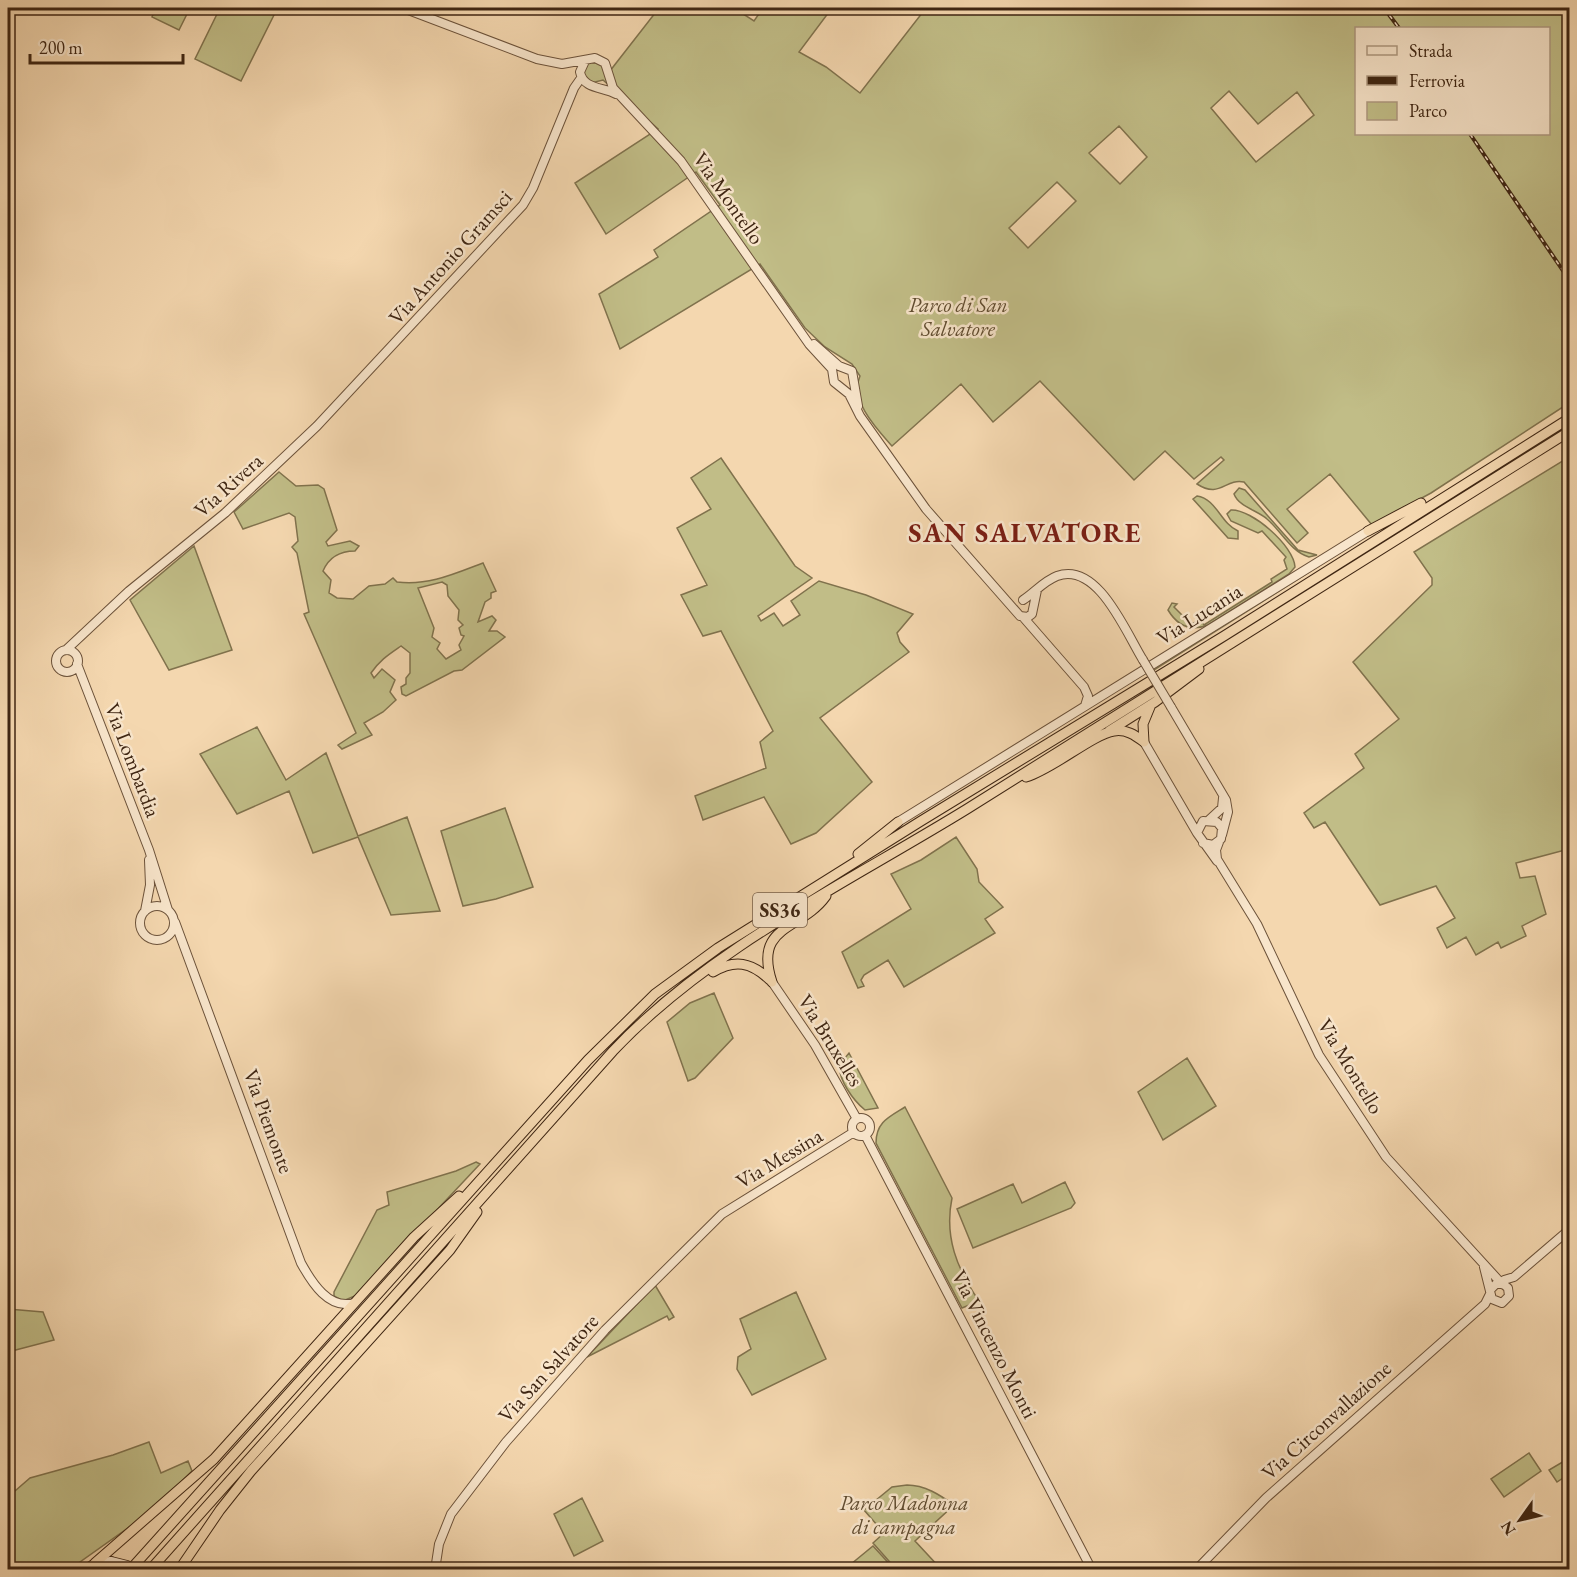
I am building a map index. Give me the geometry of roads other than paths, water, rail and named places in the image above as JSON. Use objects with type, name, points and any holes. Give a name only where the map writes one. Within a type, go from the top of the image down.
[{"type":"highway","name":"SS36","points":[[132,1569],[588,1060],[655,994],[718,948],[1224,636],[1569,418]]},
{"type":"highway","name":"SS36","points":[[150,1569],[633,1029],[687,984],[750,940],[1015,779],[1569,431]]},
{"type":"highway","points":[[1368,531],[1406,512],[1468,474],[1492,466]]},
{"type":"highway","points":[[1015,779],[1043,771],[1105,734],[1151,705],[1217,652]]},
{"type":"highway","points":[[1144,742],[1143,724],[1151,705]]},
{"type":"highway","points":[[1105,734],[1127,732],[1144,742]]},
{"type":"highway","points":[[826,880],[898,822]]},
{"type":"highway","points":[[772,981],[767,966],[770,943],[778,932],[819,907],[829,892]]},
{"type":"highway","points":[[687,984],[696,983],[726,965],[737,963],[750,964],[772,981]]},
{"type":"highway","points":[[95,1563],[214,1459],[431,1220],[488,1171]]},
{"type":"highway","points":[[179,1569],[235,1490],[450,1250],[502,1177]]},
{"type":"main road","points":[[84,1569],[95,1563],[111,1561],[132,1569]]},
{"type":"street","points":[[403,8],[464,29],[523,55],[562,64],[596,58],[607,67],[608,75],[604,83],[596,87],[562,64]]},
{"type":"street","points":[[582,79],[580,68],[585,61]]},
{"type":"street","name":"Via Montello","points":[[608,75],[621,97],[657,133],[698,185],[813,350],[832,369],[834,375]]},
{"type":"street","name":"Via Antonio Gramsci","points":[[392,349],[523,205],[533,188],[574,88],[582,79]]},
{"type":"street","name":"Via Montello","points":[[596,87],[621,97]]},
{"type":"street","name":"Via Montello","points":[[798,328],[842,367]]},
{"type":"street","name":"Via Rivera","points":[[66,650],[129,591],[225,513],[317,426],[392,349]]},
{"type":"street","points":[[860,416],[852,371],[842,367],[834,375],[836,385],[843,388],[860,416],[926,509],[1005,598],[1027,616],[1032,628],[1084,687],[1088,696],[1085,706]]},
{"type":"street","points":[[843,388],[854,381]]},
{"type":"street","name":"Via Lucania","points":[[898,822],[1368,531]]},
{"type":"street","name":"Via Montello","points":[[1022,600],[1049,579],[1072,573],[1088,578],[1101,592],[1222,793],[1228,812],[1216,850],[1220,864]]},
{"type":"street","points":[[1027,616],[1037,590]]},
{"type":"street","points":[[1005,598],[1033,604]]},
{"type":"street","points":[[1016,609],[1022,600]]},
{"type":"street","points":[[76,654],[66,650],[59,653],[56,661],[60,669],[67,671],[77,664],[79,638]]},
{"type":"street","name":"Via Lombardia","points":[[77,664],[149,850],[168,910]]},
{"type":"street","name":"Via Lombardia","points":[[67,671],[84,683]]},
{"type":"street","points":[[1084,687],[1099,691],[1138,674]]},
{"type":"street","points":[[1144,742],[1203,843],[1209,845],[1221,838],[1220,824],[1188,814]]},
{"type":"street","points":[[1197,833],[1206,820],[1222,808],[1222,793]]},
{"type":"street","name":"Via Montello","points":[[1203,843],[1220,864],[1267,944],[1316,1050],[1386,1157],[1503,1283]]},
{"type":"street","name":"Via Lombardia","points":[[145,911],[150,885],[149,850]]},
{"type":"street","points":[[166,939],[173,932],[175,922],[168,910],[159,906],[145,911],[140,921],[145,935],[153,940],[175,939],[183,944]]},
{"type":"street","name":"Via Piemonte","points":[[175,922],[301,1263],[311,1281],[334,1302]]},
{"type":"street","name":"Via Bruxelles","points":[[772,981],[815,1045],[857,1119]]},
{"type":"street","points":[[862,1118],[868,1122],[870,1128],[865,1135],[854,1132],[852,1125],[857,1119],[862,1118]]},
{"type":"street","name":"Via Messina","points":[[722,1214],[854,1132]]},
{"type":"street","name":"Via Vincenzo Monti","points":[[865,1135],[1092,1569]]},
{"type":"street","name":"Via San Salvatore","points":[[435,1569],[439,1544],[451,1515],[506,1442],[605,1330],[722,1214]]},
{"type":"street","points":[[1496,1303],[1490,1292],[1496,1284],[1514,1277],[1569,1229]]},
{"type":"street","name":"Via Montello","points":[[1484,1265],[1490,1292]]},
{"type":"street","points":[[1485,1304],[1506,1300],[1503,1283]]},
{"type":"street","name":"Via Circonvallazione","points":[[1196,1569],[1266,1498],[1485,1304],[1490,1292]]},
{"type":"street","points":[[334,1302],[344,1306],[354,1304]]},
{"type":"street","points":[[334,1302],[337,1322]]},
{"type":"railway","points":[[1384,8],[1398,27]]},
{"type":"railway","points":[[1471,135],[1570,281]]},
{"type":"district","name":"SAN SALVATORE","points":[[1025,532]]},
{"type":"park label","name":"Parco di San Salvatore","points":[[958,316]]},
{"type":"park label","name":"Parco Madonna di campagna","points":[[904,1514]]}]
